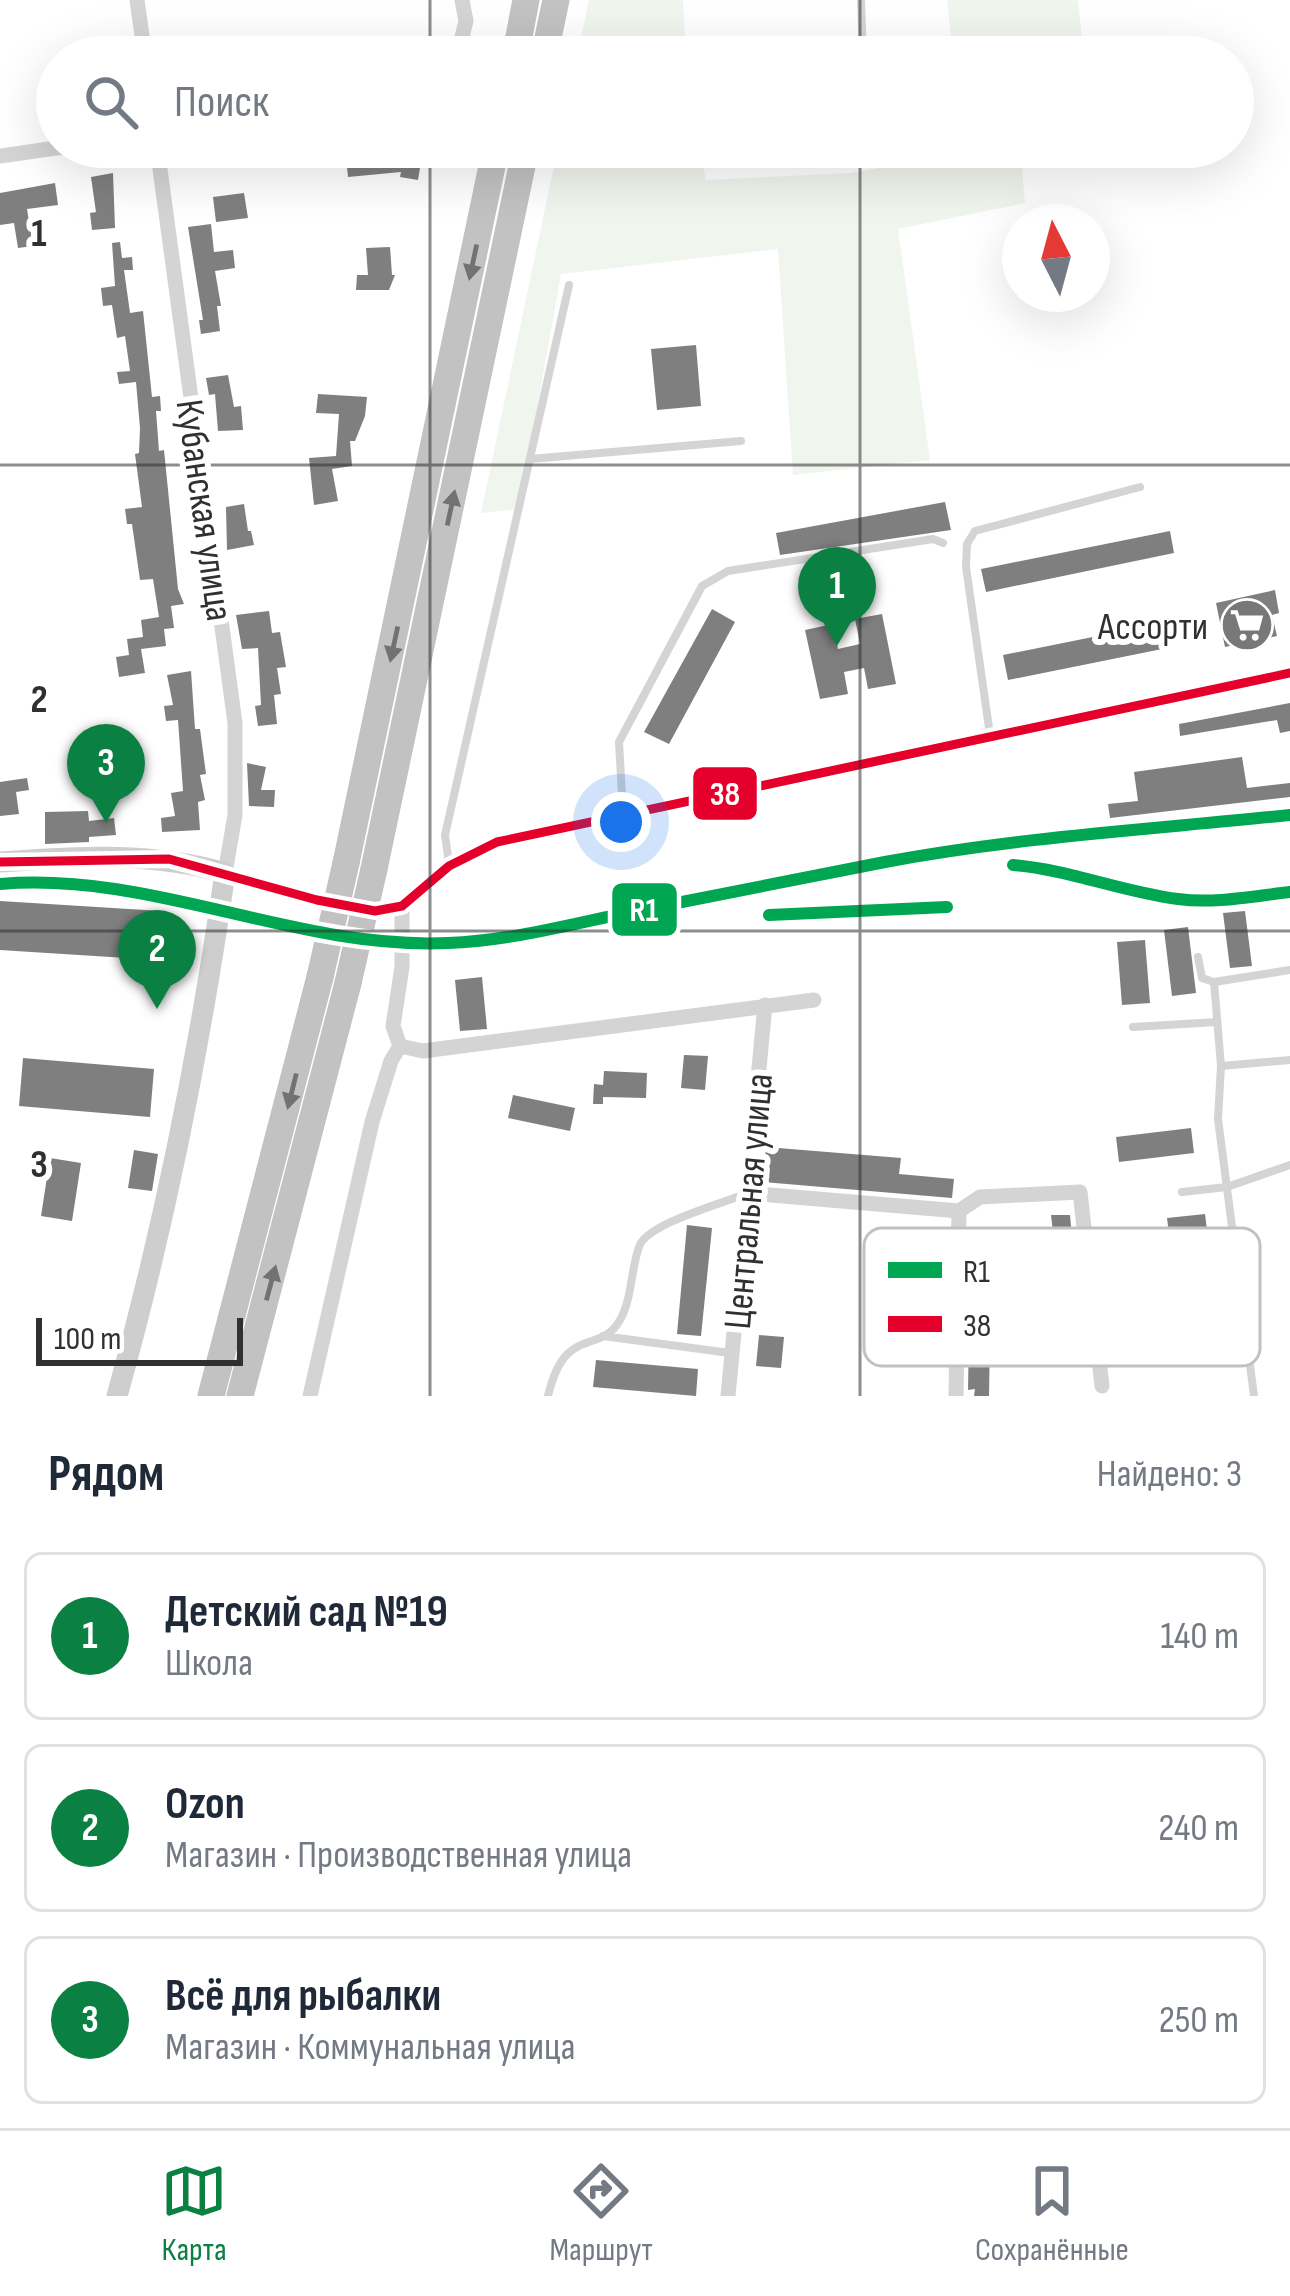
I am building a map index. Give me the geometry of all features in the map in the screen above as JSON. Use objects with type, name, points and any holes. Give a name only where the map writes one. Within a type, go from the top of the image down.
[{"type":"highway","points":[[518,36],[526,0]]},
{"type":"highway","points":[[550,36],[561,0]]},
{"type":"highway","points":[[211,1396],[320,977],[492,168]]},
{"type":"highway","points":[[241,1396],[348,983],[522,168]]},
{"type":"street","points":[[137,0],[142,36]]},
{"type":"street","points":[[462,0],[466,21],[462,36]]},
{"type":"street","points":[[0,156],[36,151]]},
{"type":"street","name":"Кубанская улица","points":[[160,168],[236,724],[235,815],[224,873]]},
{"type":"street","points":[[0,862],[169,859],[375,911],[402,906],[449,866],[497,842],[1290,673]]},
{"type":"street","points":[[117,1396],[168,1203],[194,1076],[224,873]]},
{"type":"street","points":[[310,1396],[372,1122],[391,1060],[400,1046],[393,1027],[402,967],[402,906]]},
{"type":"street","name":"Центральная улица","points":[[400,1046],[423,1051],[814,1000]]},
{"type":"street","name":"Центральная улица","points":[[728,1396],[765,1005]]},
{"type":"street","points":[[747,1193],[959,1211],[980,1197],[1080,1192],[1084,1228]]},
{"type":"street","points":[[959,1211],[959,1228]]},
{"type":"street","points":[[956,1366],[956,1396]]},
{"type":"street","points":[[1100,1366],[1102,1386]]},
{"type":"lane","points":[[861,0],[862,36]]},
{"type":"lane","points":[[449,866],[446,835],[569,285]]},
{"type":"lane","points":[[530,459],[741,441]]},
{"type":"lane","points":[[990,735],[966,567],[967,544],[974,531],[1139,487]]},
{"type":"lane","points":[[624,818],[619,742],[702,586],[728,571],[933,539],[944,543]]},
{"type":"lane","points":[[1198,957],[1202,979],[1214,982],[1290,970]]},
{"type":"lane","points":[[1214,982],[1221,1066],[1218,1119],[1232,1228]]},
{"type":"lane","points":[[1133,1027],[1217,1022]]},
{"type":"lane","points":[[1221,1066],[1290,1060]]},
{"type":"lane","points":[[1182,1192],[1227,1187],[1290,1165]]},
{"type":"lane","points":[[548,1396],[554,1368],[572,1347],[601,1336],[620,1322],[640,1240],[658,1227],[747,1193]]},
{"type":"lane","points":[[601,1336],[732,1353]]},
{"type":"lane","points":[[1250,1366],[1254,1396]]},
{"type":"shaded area","points":[[589,0],[683,0],[685,36],[581,36]]},
{"type":"shaded area","points":[[947,0],[1078,0],[1082,36],[951,36]]},
{"type":"shaded area","points":[[554,168],[703,168],[706,180],[880,168],[1022,168],[1025,203],[1002,204],[1002,208],[898,229],[930,460],[793,475],[778,249],[561,274],[519,509],[481,513]]},
{"type":"building","points":[[347,168],[420,168],[418,180],[400,177],[401,172],[348,177]]},
{"type":"building","points":[[113,173],[115,228],[92,230],[90,213],[96,212],[91,177]]},
{"type":"building","points":[[55,183],[58,205],[27,209],[33,246],[18,248],[14,223],[0,225],[0,193]]},
{"type":"building","points":[[244,193],[248,218],[216,222],[213,197]]},
{"type":"building","points":[[211,224],[214,252],[233,250],[235,268],[215,271],[220,331],[201,334],[199,320],[203,320],[188,227]]},
{"type":"building","points":[[120,242],[122,258],[132,257],[133,270],[124,270],[130,313],[143,311],[152,397],[160,396],[161,411],[156,411],[159,451],[164,450],[178,589],[184,604],[171,606],[174,628],[164,629],[166,646],[141,649],[145,673],[119,677],[116,657],[129,655],[127,639],[143,637],[141,620],[159,617],[153,579],[140,580],[132,524],[127,524],[125,509],[142,507],[135,454],[139,453],[140,428],[136,382],[119,384],[117,372],[130,371],[125,336],[117,338],[112,305],[103,306],[101,288],[115,286],[112,243]]},
{"type":"building","points":[[390,247],[395,275],[389,290],[356,290],[357,275],[368,275],[366,248]]},
{"type":"building","points":[[696,345],[701,406],[657,410],[651,349]]},
{"type":"building","points":[[228,375],[234,407],[241,406],[243,430],[218,431],[215,394],[209,395],[206,378]]},
{"type":"building","points":[[318,394],[367,397],[365,416],[355,441],[350,441],[352,466],[332,469],[338,501],[314,505],[309,458],[336,456],[339,414],[316,413]]},
{"type":"building","points":[[945,502],[951,530],[780,555],[776,533]]},
{"type":"building","points":[[244,504],[254,545],[227,550],[226,507]]},
{"type":"building","points":[[1170,531],[1174,553],[986,592],[981,569]]},
{"type":"building","name":"Ассорти","points":[[1275,590],[1279,613],[1272,615],[1277,636],[1225,647],[1216,603]]},
{"type":"building","points":[[712,609],[735,622],[669,744],[644,732]]},
{"type":"building","points":[[269,611],[272,633],[280,632],[286,667],[277,668],[281,694],[274,695],[277,724],[258,726],[258,648],[242,649],[236,615]]},
{"type":"building","points":[[882,614],[896,684],[868,689],[864,668],[844,672],[848,694],[820,699],[805,630],[833,624],[838,649],[860,644],[855,619]]},
{"type":"building","points":[[1162,623],[1167,648],[1008,680],[1003,655]]},
{"type":"building","points":[[191,671],[195,729],[200,729],[206,774],[200,775],[205,800],[198,802],[200,830],[162,832],[161,818],[175,816],[171,793],[183,791],[178,720],[166,721],[164,706],[173,705],[167,675]]},
{"type":"building","points":[[1290,703],[1290,731],[1280,733],[1277,720],[1180,736],[1179,724]]},
{"type":"building","points":[[1242,757],[1247,788],[1290,783],[1290,797],[1110,818],[1108,804],[1138,801],[1134,772]]},
{"type":"building","points":[[247,763],[266,767],[261,790],[275,790],[274,807],[249,806]]},
{"type":"building","points":[[27,778],[29,790],[16,792],[19,814],[0,816],[0,782]]},
{"type":"building","points":[[88,811],[89,821],[114,818],[116,835],[45,844],[45,812]]},
{"type":"building","points":[[0,901],[161,911],[158,960],[0,950]]},
{"type":"building","points":[[1245,911],[1252,966],[1230,968],[1223,913]]},
{"type":"building","points":[[1188,927],[1196,993],[1172,996],[1164,930]]},
{"type":"building","points":[[1145,940],[1150,1003],[1122,1005],[1117,942]]},
{"type":"building","points":[[482,977],[487,1029],[460,1031],[455,980]]},
{"type":"building","points":[[684,1055],[708,1056],[705,1090],[681,1088]]},
{"type":"building","points":[[23,1058],[154,1069],[150,1117],[19,1106]]},
{"type":"building","points":[[604,1071],[647,1073],[646,1098],[603,1097],[603,1104],[593,1104],[594,1084],[603,1085]]},
{"type":"building","points":[[513,1095],[575,1108],[570,1131],[508,1118]]},
{"type":"building","points":[[1191,1128],[1194,1153],[1119,1162],[1116,1137]]},
{"type":"building","points":[[766,1147],[901,1158],[899,1174],[954,1179],[952,1198],[763,1182]]},
{"type":"building","points":[[134,1150],[158,1154],[152,1191],[128,1188]]},
{"type":"building","points":[[50,1158],[81,1163],[72,1221],[41,1216]]},
{"type":"building","points":[[1205,1214],[1207,1228],[1168,1228],[1167,1218]]},
{"type":"building","points":[[1051,1215],[1070,1215],[1071,1228],[1053,1228]]},
{"type":"building","points":[[687,1225],[712,1228],[701,1336],[677,1334]]},
{"type":"building","points":[[759,1335],[784,1337],[781,1368],[756,1366]]},
{"type":"building","points":[[596,1360],[698,1369],[696,1396],[593,1387]]},
{"type":"building","points":[[968,1366],[989,1366],[989,1396],[974,1396],[975,1389],[968,1390]]},
{"type":"transit line","name":"38","points":[[0,862],[169,859],[375,911],[402,906],[449,866],[497,842],[1290,673]]},
{"type":"transit line","name":"R1","points":[[0,884],[113,889],[335,935],[448,943],[538,932],[935,853],[1290,815]]},
{"type":"transit line","name":"R1","points":[[1013,865],[1178,899],[1220,900],[1290,892]]},
{"type":"transit line","name":"R1","points":[[769,915],[947,907]]},
{"type":"place","name":"Ассорти","points":[[1247,625]]},
{"type":"place","name":"Детский сад №19","points":[[837,646]]},
{"type":"place","name":"Всё для рыбалки","points":[[106,823]]},
{"type":"place","name":"Ozon","points":[[157,1009]]}]
